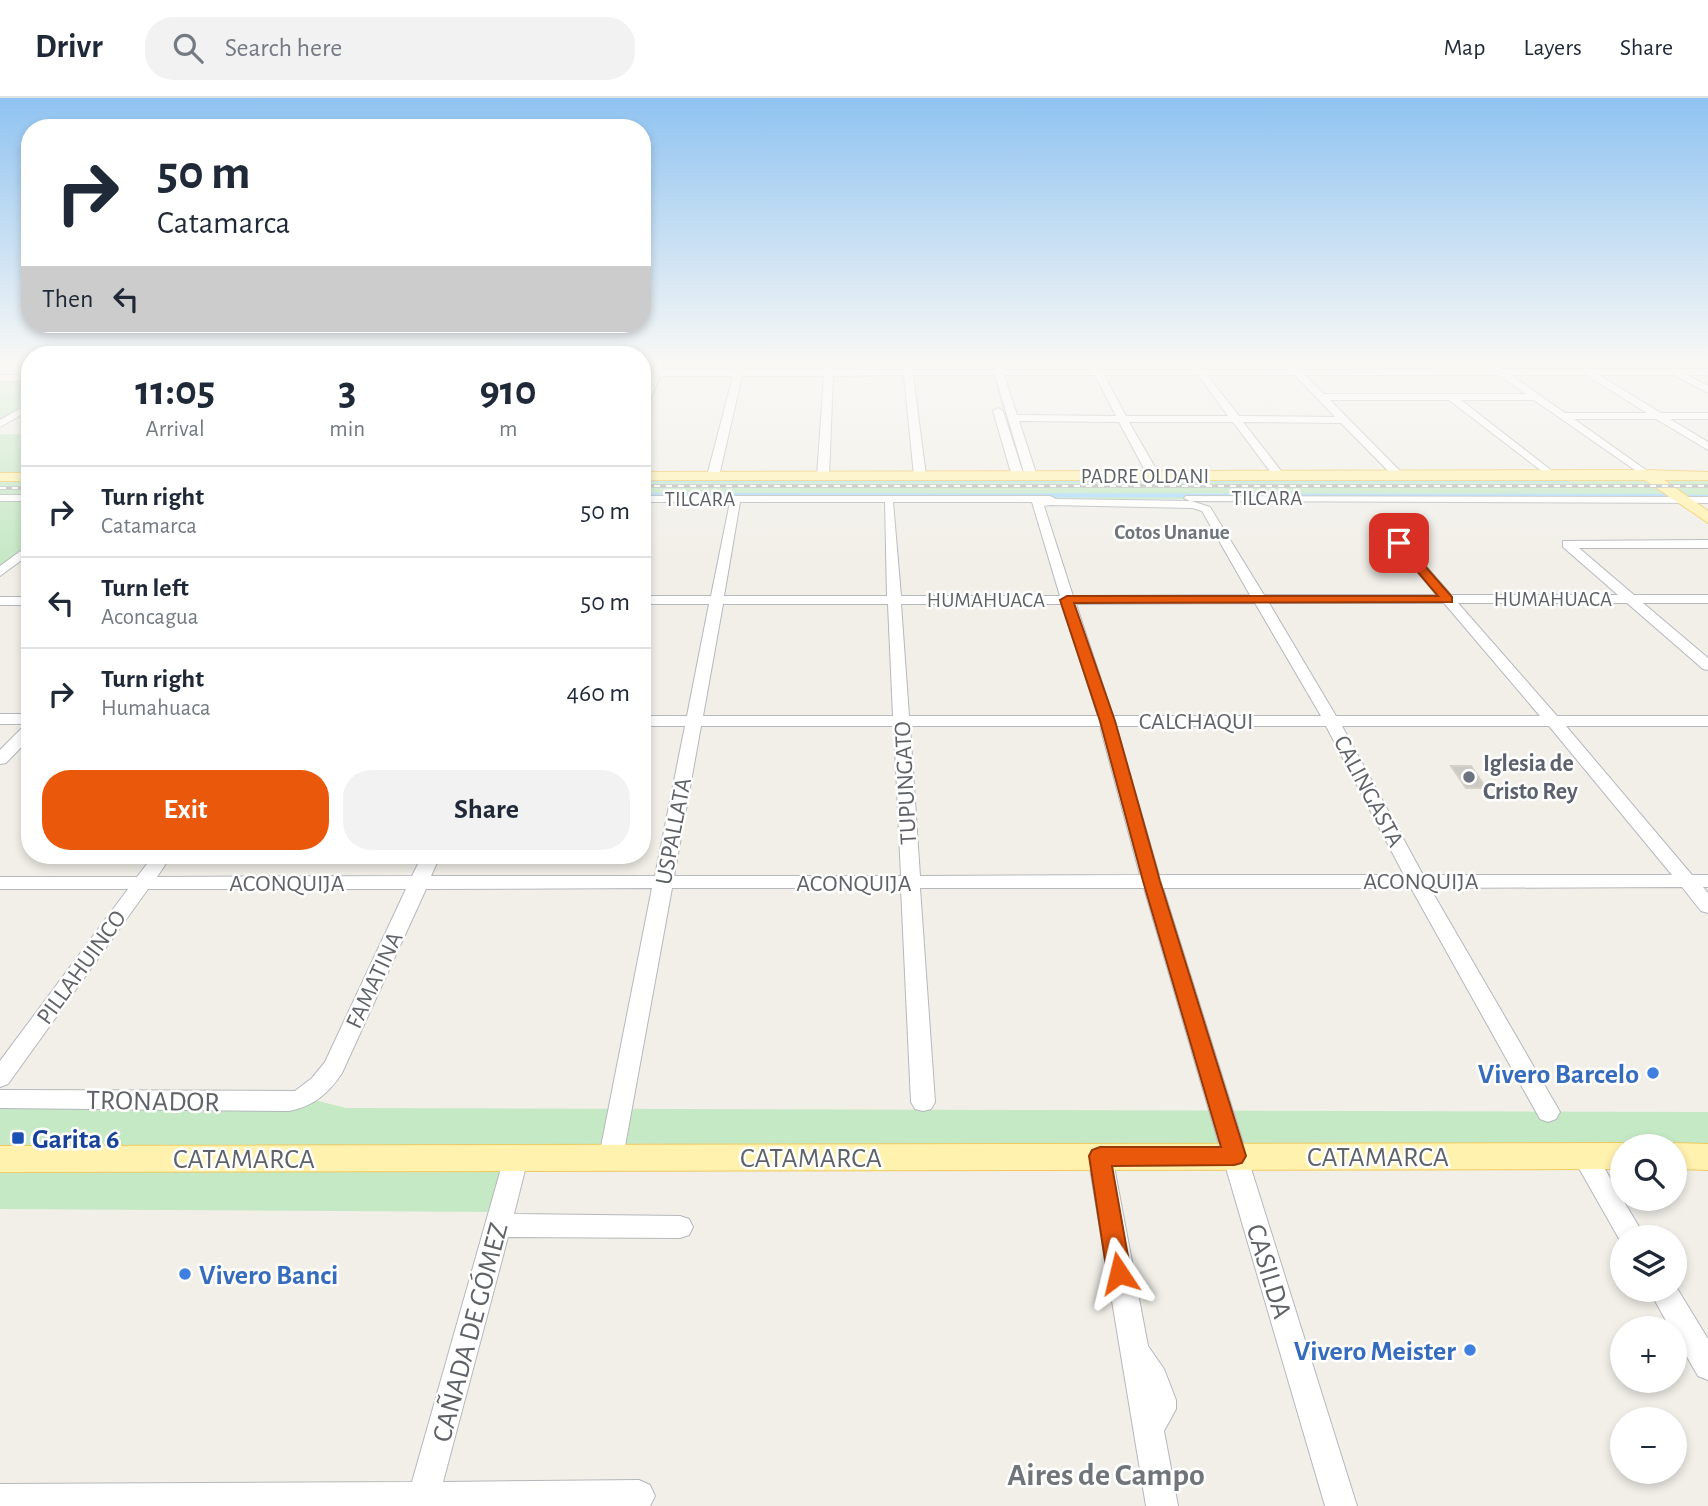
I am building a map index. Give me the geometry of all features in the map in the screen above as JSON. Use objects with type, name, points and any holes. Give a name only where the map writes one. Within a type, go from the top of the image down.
[{"type":"main road","points":[[1645,474],[1708,519]]},
{"type":"main road","name":"PADRE OLDANI","points":[[651,476],[1708,474]]},
{"type":"main road","points":[[0,477],[21,477]]},
{"type":"main road","name":"CATAMARCA","points":[[0,1159],[1610,1156]]},
{"type":"main road","points":[[1687,1156],[1708,1157]]},
{"type":"street","points":[[719,476],[730,430]]},
{"type":"street","points":[[823,476],[826,430]]},
{"type":"street","points":[[914,430],[920,476]]},
{"type":"street","points":[[1007,430],[1024,476]]},
{"type":"street","points":[[1015,430],[1024,476]]},
{"type":"street","points":[[1129,430],[1154,476]]},
{"type":"street","points":[[1244,430],[1279,476]]},
{"type":"street","points":[[1354,430],[1399,476]]},
{"type":"street","points":[[1493,430],[1552,476]]},
{"type":"street","points":[[1582,430],[1645,474]]},
{"type":"street","points":[[1680,430],[1708,447]]},
{"type":"street","points":[[0,498],[21,498]]},
{"type":"street","name":"TILCARA","points":[[651,499],[1708,500]]},
{"type":"street","name":"TILCARA","points":[[1037,504],[1151,503],[1193,505],[1206,509]]},
{"type":"street","name":"USPALLATA","points":[[611,1157],[735,504]]},
{"type":"street","name":"CASILDA","points":[[1037,504],[1107,721],[1152,881],[1341,1506]]},
{"type":"street","name":"TUPUNGATO","points":[[888,505],[923,1102]]},
{"type":"street","name":"CALINGASTA","points":[[1206,509],[1332,722],[1417,881],[1548,1112]]},
{"type":"street","points":[[1399,543],[1708,906]]},
{"type":"street","points":[[1707,665],[1567,544],[1708,544]]},
{"type":"street","points":[[0,572],[21,555]]},
{"type":"street","name":"HUMAHUACA","points":[[651,600],[1708,599]]},
{"type":"street","points":[[0,601],[21,601]]},
{"type":"street","points":[[0,719],[21,719]]},
{"type":"street","name":"CALCHAQUI","points":[[651,721],[1708,721]]},
{"type":"street","points":[[0,759],[21,738]]},
{"type":"street","name":"PILLAHUINCO","points":[[0,1078],[156,864]]},
{"type":"street","name":"FAMATINA","points":[[306,1098],[323,1083],[334,1067],[427,864]]},
{"type":"street","name":"ACONQUIJA","points":[[0,883],[1708,881]]},
{"type":"street","name":"TRONADOR","points":[[0,1099],[289,1102],[306,1098]]},
{"type":"street","points":[[1100,1156],[1133,1350],[1155,1377],[1161,1392],[1156,1421],[1147,1426],[1162,1506]]},
{"type":"street","points":[[1584,1156],[1625,1225]]},
{"type":"street","name":"CAÑADA DE GÓMEZ","points":[[423,1501],[516,1158]]},
{"type":"street","points":[[498,1226],[680,1227]]},
{"type":"street","points":[[1670,1302],[1708,1366]]},
{"type":"street","points":[[0,1500],[423,1501],[639,1496]]},
{"type":"green space","points":[[0,434],[21,434],[21,475],[0,475]]},
{"type":"green space","points":[[1708,473],[1708,500],[651,499],[651,476]]},
{"type":"green space","points":[[0,477],[21,477],[21,555],[0,572]]},
{"type":"green space","points":[[306,1098],[346,1108],[1708,1112],[1708,1157],[1687,1156],[1687,1134],[1610,1134],[1610,1156],[517,1158],[502,1212],[0,1209],[0,1099]]},
{"type":"building","name":"Iglesia de Cristo Rey","points":[[1451,766],[1471,766],[1486,788],[1466,788]]},
{"type":"waterway","points":[[1011,430],[1024,473]]},
{"type":"waterway","points":[[651,480],[716,480]]},
{"type":"waterway","points":[[721,480],[1028,480]]},
{"type":"waterway","points":[[1034,480],[1569,480]]},
{"type":"waterway","points":[[651,495],[1671,496]]},
{"type":"waterway","points":[[1686,496],[1708,496]]},
{"type":"railway","points":[[651,486],[1708,486]]},
{"type":"railway","points":[[0,488],[21,488]]},
{"type":"place","name":"Iglesia de Cristo Rey","points":[[1469,777]]},
{"type":"place","name":"Vivero Barcelo","points":[[1653,1073]]},
{"type":"place","name":"Garita 6","points":[[18,1138]]},
{"type":"place","name":"Vivero Banci","points":[[185,1274]]},
{"type":"place","name":"Vivero Meister","points":[[1470,1350]]},
{"type":"district","name":"Cotos Unanue","points":[[1172,532]]},
{"type":"district","name":"Aires de Campo","points":[[1106,1474]]},
{"type":"route","points":[[1119,1273],[1100,1156],[1234,1156],[1107,721],[1067,600],[1448,599],[1399,543]]}]
